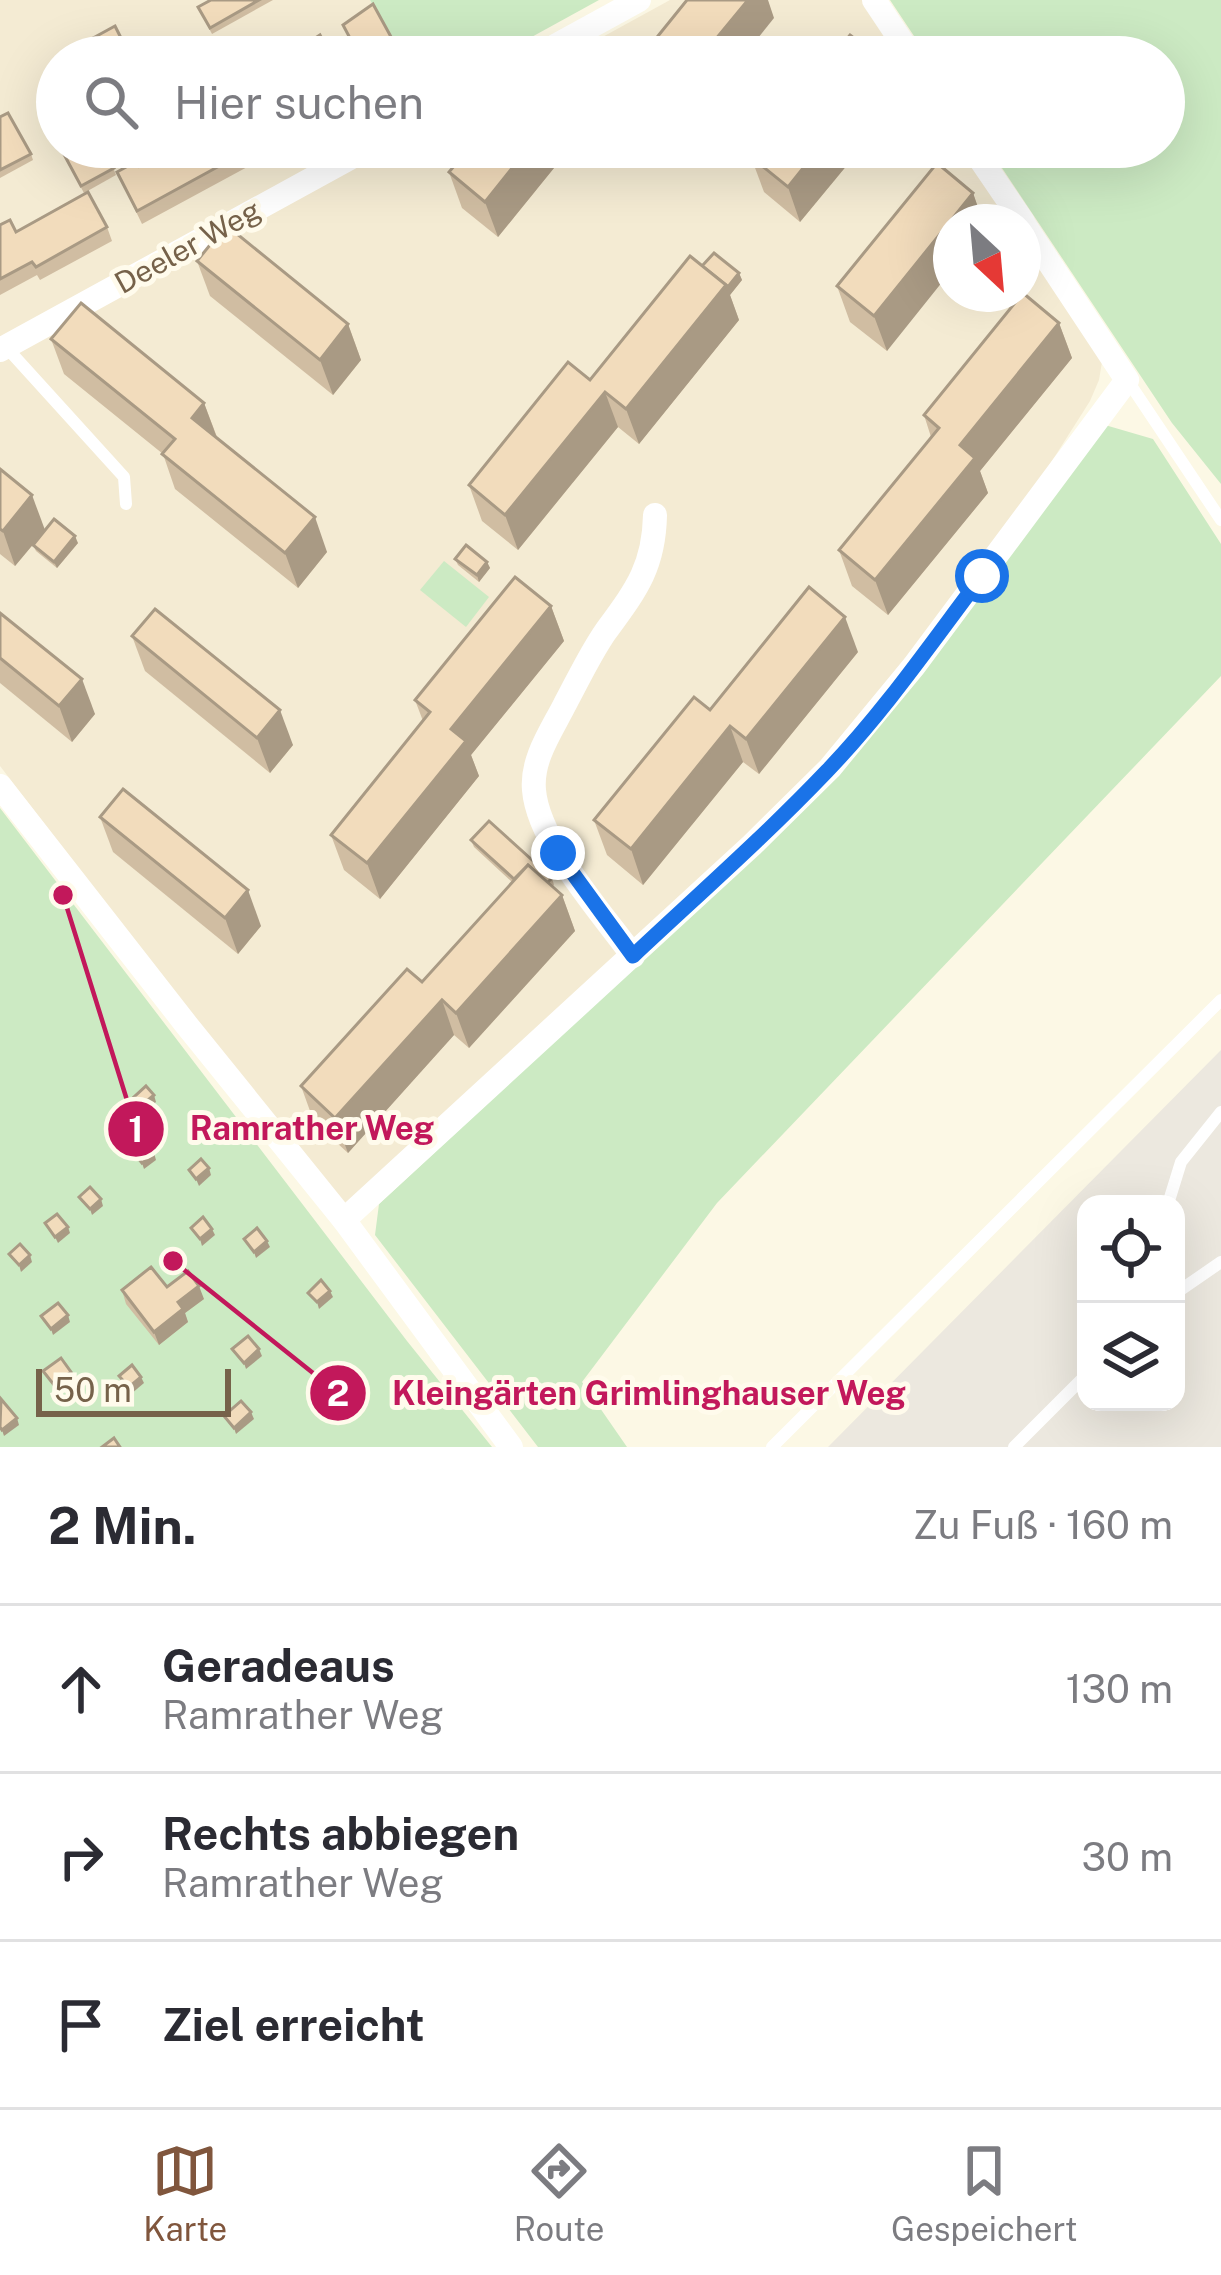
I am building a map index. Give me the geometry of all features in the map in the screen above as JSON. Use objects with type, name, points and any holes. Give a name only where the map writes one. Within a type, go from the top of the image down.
[{"type":"street","points":[[573,36],[639,0]]},
{"type":"street","points":[[874,0],[898,36]]},
{"type":"street","name":"Deeler Weg","points":[[3,348],[332,168]]},
{"type":"street","points":[[986,168],[1011,204]]},
{"type":"street","points":[[344,1220],[830,768],[914,666],[1126,380],[1041,250]]},
{"type":"street","points":[[633,956],[558,853],[533,788],[540,752],[598,642],[648,567],[655,515]]},
{"type":"street","points":[[0,786],[344,1220],[511,1447]]},
{"type":"lane","name":"Deeler Weg","points":[[3,348],[124,477],[126,504]]},
{"type":"lane","points":[[1126,380],[1221,520]]},
{"type":"lane","points":[[772,1447],[1221,1000]]},
{"type":"lane","points":[[1171,1195],[1181,1162],[1221,1112]]},
{"type":"lane","points":[[1185,1288],[1221,1262]]},
{"type":"lane","points":[[1015,1447],[1077,1384]]},
{"type":"shaded area","points":[[0,0],[370,0],[390,36],[36,36],[36,168],[977,168],[1001,204],[933,204],[933,312],[1041,312],[1041,265],[1102,362],[1090,401],[979,576],[828,766],[344,1215],[0,766]]},
{"type":"shaded area","points":[[670,0],[864,0],[888,36],[604,36]]},
{"type":"shaded area","points":[[1221,1050],[1221,1447],[828,1447],[1077,1195],[1077,1411],[1185,1411],[1185,1195],[1077,1195]]},
{"type":"green space","points":[[370,0],[599,0],[533,36],[390,36]]},
{"type":"green space","points":[[890,0],[1221,0],[1221,484],[1172,423],[1041,226],[1041,204],[1026,204],[1002,168],[1185,168],[1185,36],[914,36]]},
{"type":"green space","points":[[1105,425],[1153,439],[1221,544],[1221,676],[717,1203],[582,1382],[627,1447],[538,1447],[375,1235],[379,1204],[787,826]]},
{"type":"green space","points":[[444,561],[489,597],[466,627],[420,590]]},
{"type":"green space","points":[[0,808],[407,1341],[492,1447],[0,1447]]},
{"type":"building","points":[[211,0],[259,0],[210,28],[198,7]]},
{"type":"building","points":[[687,0],[748,0],[718,36],[658,36]]},
{"type":"building","points":[[373,4],[391,36],[349,36],[343,25]]},
{"type":"building","points":[[115,26],[120,36],[97,36]]},
{"type":"building","points":[[8,113],[31,154],[0,170],[0,117]]},
{"type":"building","points":[[71,168],[114,168],[81,186]]},
{"type":"building","points":[[124,168],[216,168],[137,211],[117,172]]},
{"type":"building","points":[[452,168],[512,168],[485,202],[449,172]]},
{"type":"building","points":[[765,168],[803,168],[788,187]]},
{"type":"building","points":[[933,168],[943,168],[973,193],[964,204],[933,204],[933,243],[874,316],[837,286]]},
{"type":"building","points":[[88,192],[107,227],[36,267],[32,262],[0,279],[0,225],[10,220],[16,232]]},
{"type":"building","points":[[226,225],[348,324],[320,360],[197,261]]},
{"type":"building","points":[[714,253],[739,273],[727,288],[702,266]]},
{"type":"building","points":[[690,256],[726,285],[626,409],[605,392],[505,515],[469,485],[568,362],[590,380]]},
{"type":"building","points":[[81,303],[204,403],[192,418],[315,517],[285,553],[162,454],[175,439],[51,339]]},
{"type":"building","points":[[1041,308],[1059,323],[960,445],[975,458],[875,580],[839,550],[939,428],[924,415],[1008,312],[1041,312]]},
{"type":"building","points":[[0,469],[32,495],[3,531],[0,529]]},
{"type":"building","points":[[54,519],[75,536],[54,562],[33,545]]},
{"type":"building","points":[[466,545],[487,562],[477,575],[455,559]]},
{"type":"building","points":[[515,577],[551,606],[451,729],[466,741],[367,863],[331,835],[430,712],[415,700]]},
{"type":"building","points":[[809,587],[845,617],[746,739],[730,726],[631,849],[594,820],[694,697],[710,710]]},
{"type":"building","points":[[155,609],[280,710],[257,738],[132,636]]},
{"type":"building","points":[[0,613],[82,679],[59,706],[0,658]]},
{"type":"building","points":[[123,789],[248,890],[225,918],[100,817]]},
{"type":"building","points":[[489,821],[552,878],[547,883],[528,865],[514,879],[471,840]]},
{"type":"building","points":[[528,865],[562,895],[456,1013],[442,1000],[335,1118],[301,1086],[407,969],[422,982]]},
{"type":"building","points":[[146,1086],[154,1095],[141,1106],[134,1097]]},
{"type":"building","points":[[143,1140],[154,1153],[142,1163],[131,1149]]},
{"type":"building","points":[[201,1159],[209,1168],[196,1179],[189,1170]]},
{"type":"building","points":[[90,1187],[101,1199],[90,1209],[79,1197]]},
{"type":"building","points":[[57,1214],[68,1227],[55,1237],[45,1223]]},
{"type":"building","points":[[203,1217],[212,1229],[200,1239],[191,1228]]},
{"type":"building","points":[[257,1228],[267,1241],[254,1252],[244,1239]]},
{"type":"building","points":[[20,1244],[30,1255],[19,1265],[9,1254]]},
{"type":"building","points":[[151,1267],[167,1287],[188,1271],[199,1286],[178,1302],[183,1309],[154,1332],[122,1290]]},
{"type":"building","points":[[321,1280],[330,1291],[317,1302],[308,1293]]},
{"type":"building","points":[[58,1303],[68,1315],[51,1329],[41,1316]]},
{"type":"building","points":[[248,1336],[259,1349],[244,1363],[232,1349]]},
{"type":"building","points":[[61,1358],[71,1372],[54,1385],[43,1371]]},
{"type":"building","points":[[132,1365],[141,1377],[129,1387],[119,1376]]},
{"type":"building","points":[[1,1399],[17,1418],[2,1430],[0,1427]]},
{"type":"building","points":[[241,1401],[251,1412],[234,1428],[224,1416]]},
{"type":"place","name":"Ramrather Weg","points":[[63,895]]},
{"type":"place","name":"Kleingärten Grimlinghauser Weg","points":[[173,1261]]},
{"type":"route","points":[[558,853],[633,956],[830,768],[982,576]]}]
